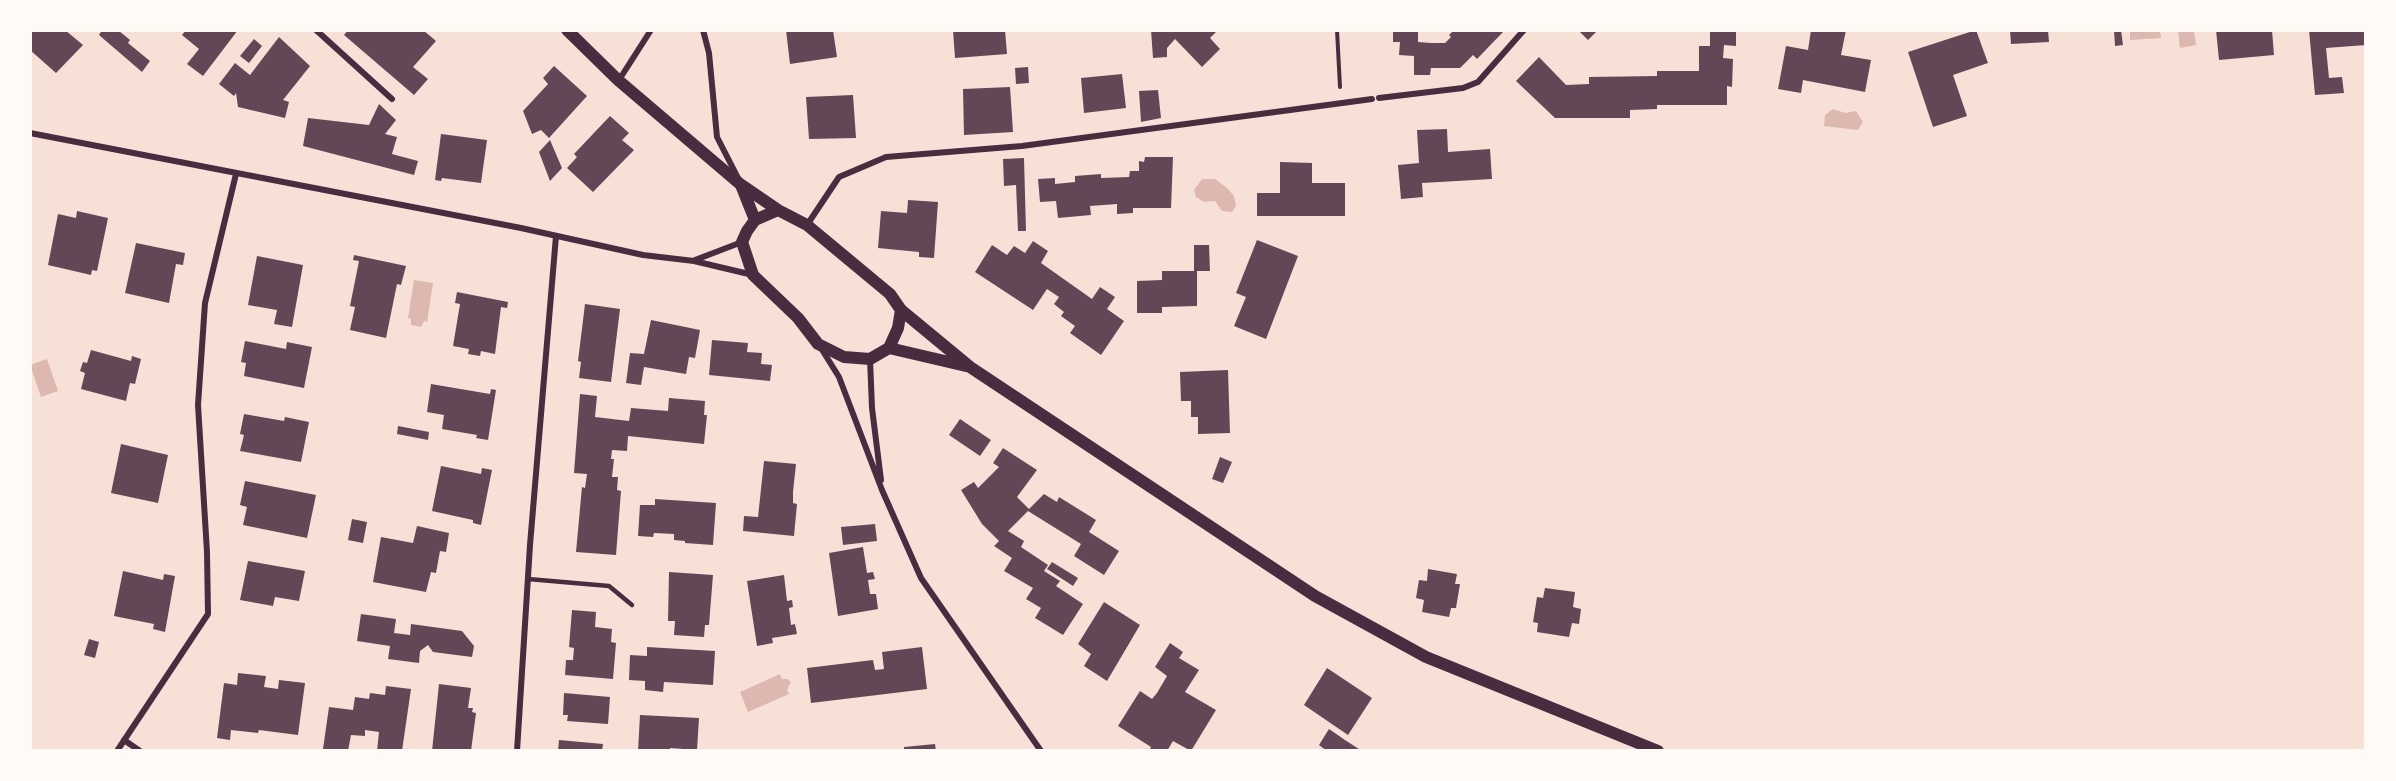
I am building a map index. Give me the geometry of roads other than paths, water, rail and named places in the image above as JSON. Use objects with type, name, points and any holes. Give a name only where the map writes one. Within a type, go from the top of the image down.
[{"type":"main road","points":[[567,30],[618,80],[740,184],[778,210],[807,225],[890,294],[901,310],[970,367],[1315,596],[1404,646],[1658,751]]},
{"type":"main road","points":[[740,184],[755,220]]},
{"type":"main road","points":[[778,210],[755,220],[742,242],[753,275],[798,318],[818,344],[844,357],[870,359],[889,348],[898,328],[901,310]]},
{"type":"main road","points":[[889,348],[970,367]]},
{"type":"street","points":[[316,30],[392,99]]},
{"type":"street","points":[[618,80],[651,30]]},
{"type":"street","points":[[703,30],[709,52],[717,137],[740,184]]},
{"type":"street","points":[[807,225],[839,177],[886,157],[1022,146],[1463,88],[1478,82],[1524,30]]},
{"type":"street","points":[[30,133],[644,255],[694,261],[753,275]]},
{"type":"street","points":[[117,751],[208,614],[207,552],[198,405],[205,303],[236,174]]},
{"type":"street","points":[[517,751],[528,579],[556,236]]},
{"type":"street","points":[[694,261],[742,242]]},
{"type":"street","points":[[818,344],[839,377],[882,490],[921,578],[1041,751]]},
{"type":"street","points":[[870,359],[872,408],[882,490]]},
{"type":"street","points":[[124,740],[140,751]]},
{"type":"lane","points":[[528,579],[609,586],[632,605]]}]
